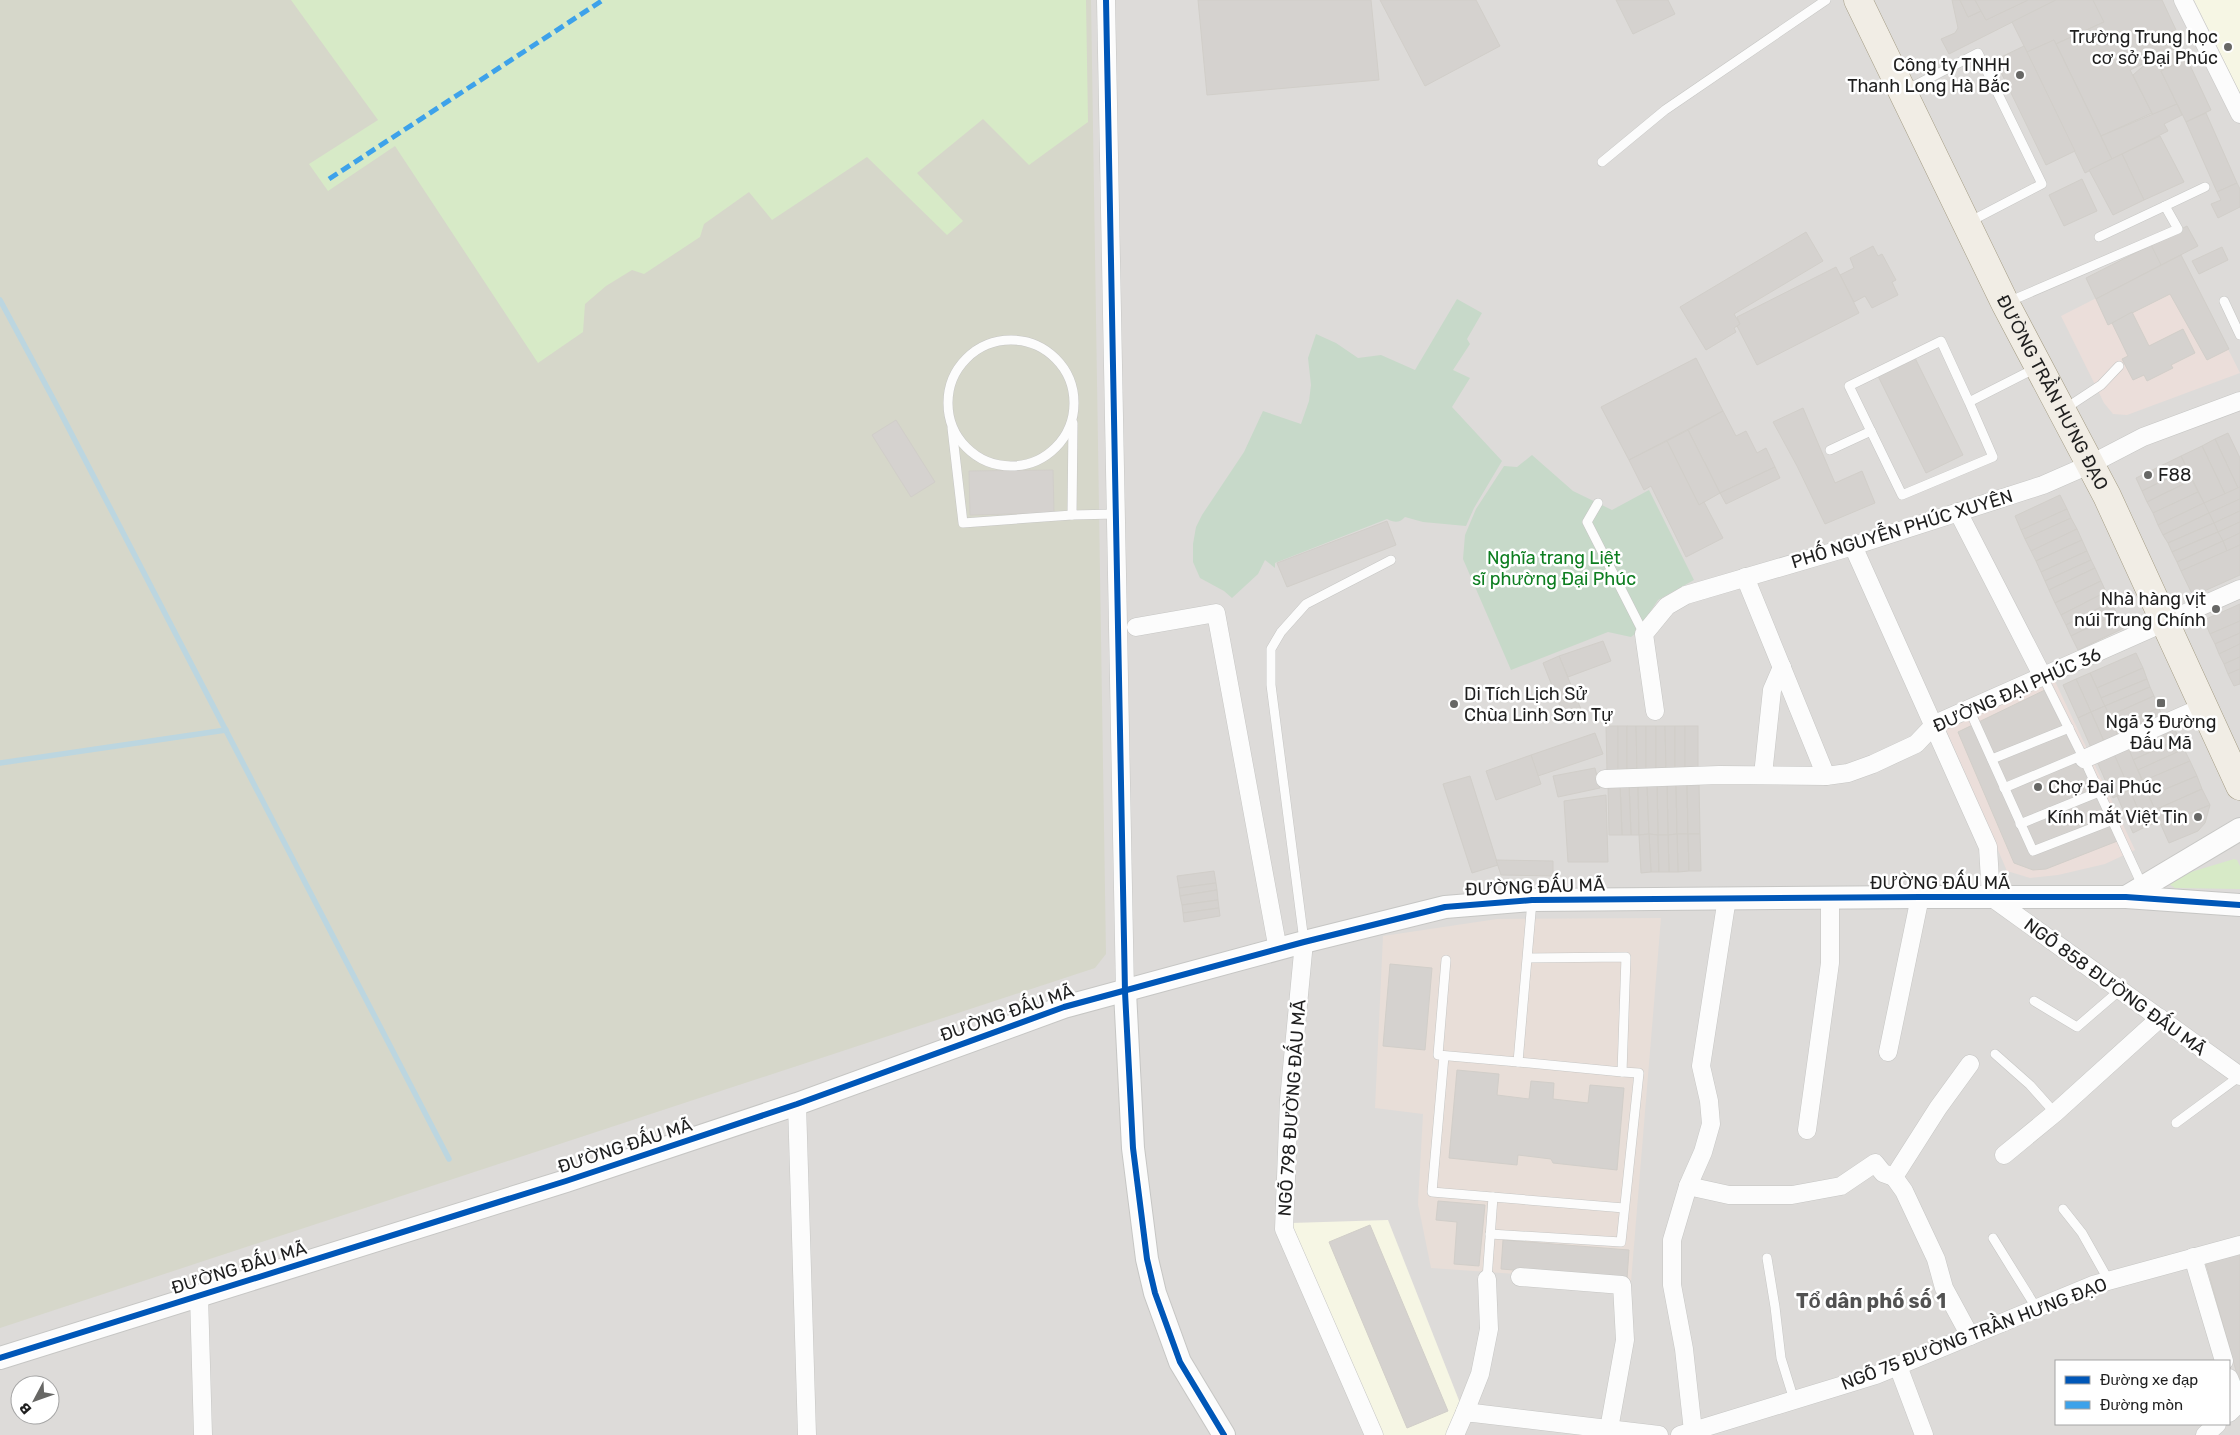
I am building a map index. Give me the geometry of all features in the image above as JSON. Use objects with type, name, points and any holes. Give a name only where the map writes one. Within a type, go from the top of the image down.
[{"type":"main road","name":"ĐƯỜNG TRẦN HƯNG ĐẠO","points":[[1858,0],[2005,303],[2091,464],[2205,706],[2240,786]]},
{"type":"street","points":[[1106,0],[1125,992],[1133,1148],[1147,1259],[1155,1292],[1180,1362],[1224,1435]]},
{"type":"street","points":[[2183,0],[2239,108]]},
{"type":"street","name":"PHỐ NGUYỄN PHÚC XUYÊN","points":[[1644,634],[1667,606],[1686,595],[1853,546],[2048,483],[2091,464],[2143,437],[2238,408]]},
{"type":"street","points":[[1958,512],[2043,676]]},
{"type":"street","points":[[1853,546],[1935,724],[1988,847],[1991,898]]},
{"type":"street","points":[[1745,577],[1826,776]]},
{"type":"street","name":"ĐƯỜNG ĐẠI PHÚC 36","points":[[1605,778],[1763,775],[1826,776],[1848,773],[1916,744],[1935,724],[2240,590]]},
{"type":"street","points":[[1136,627],[1216,613],[1278,950]]},
{"type":"street","points":[[1644,634],[1654,711]]},
{"type":"street","points":[[1763,775],[1772,690],[1782,667]]},
{"type":"street","points":[[2084,757],[2205,706]]},
{"type":"street","name":"ĐƯỜNG ĐẤU MÃ","points":[[2134,891],[2240,829]]},
{"type":"street","name":"ĐƯỜNG ĐẤU MÃ","points":[[0,1358],[566,1181],[797,1104],[1064,1007],[1304,942],[1445,907],[1532,900],[1991,898],[2134,891],[2240,905]]},
{"type":"street","points":[[1686,1433],[1684,1349],[1672,1285],[1672,1240],[1688,1186],[1704,1152],[1710,1124],[1709,1102],[1701,1066],[1727,898]]},
{"type":"street","points":[[1807,1130],[1830,963],[1830,898]]},
{"type":"street","points":[[1888,1052],[1920,898]]},
{"type":"street","name":"NGÕ 858 ĐƯỜNG ĐẤU MÃ","points":[[1991,898],[2240,1076]]},
{"type":"street","name":"NGÕ 798 ĐƯỜNG ĐẤU MÃ","points":[[1304,942],[1289,1100],[1284,1229],[1374,1435]]},
{"type":"street","points":[[2004,1155],[2055,1113],[2160,1018]]},
{"type":"street","points":[[1894,1177],[1938,1108],[1970,1064]]},
{"type":"street","points":[[797,1104],[807,1435]]},
{"type":"street","points":[[1688,1186],[1728,1195],[1792,1195],[1841,1186],[1875,1163],[1883,1173],[1894,1177],[1904,1191],[1936,1259],[1944,1288],[1970,1336]]},
{"type":"street","name":"NGÕ 75 ĐƯỜNG TRẦN HƯNG ĐẠO","points":[[1686,1433],[1876,1375],[2109,1281],[2240,1245]]},
{"type":"street","points":[[2193,1257],[2224,1360]]},
{"type":"street","points":[[1520,1277],[1622,1285],[1625,1340],[1609,1429]]},
{"type":"street","points":[[1455,1435],[1480,1374],[1490,1329],[1487,1279]]},
{"type":"street","points":[[198,1296],[203,1435]]},
{"type":"street","points":[[1898,1366],[1924,1435]]},
{"type":"street","points":[[2230,1380],[2235,1393],[2240,1398]]},
{"type":"street","points":[[2230,1412],[2240,1402]]},
{"type":"street","points":[[1465,1412],[1659,1435]]},
{"type":"street","points":[[2205,1435],[2216,1425]]},
{"type":"lane","points":[[1602,162],[1665,110],[1826,0]]},
{"type":"lane","points":[[1903,92],[1978,53],[2042,184],[1966,223]]},
{"type":"lane","points":[[2099,237],[2204,187]]},
{"type":"lane","points":[[2005,303],[2178,229],[2164,206]]},
{"type":"lane","points":[[2224,301],[2240,335]]},
{"type":"lane","points":[[1072,515],[1074,399],[1070,382],[1057,360],[1029,342],[1004,340],[979,348],[966,359],[956,372],[948,397],[962,523],[1072,515],[1116,514]]},
{"type":"lane","points":[[1941,340],[1969,402],[1993,457],[1902,494],[1849,386],[1941,340]]},
{"type":"lane","points":[[2061,411],[2102,385],[2119,366]]},
{"type":"lane","points":[[1969,402],[2038,367]]},
{"type":"lane","points":[[951,422],[962,442],[978,456],[998,464],[1015,466],[1031,463],[1050,453],[1065,436],[1073,416]]},
{"type":"lane","points":[[1830,450],[1871,431]]},
{"type":"lane","points":[[1598,503],[1587,522],[1644,634]]},
{"type":"lane","points":[[1304,942],[1271,685],[1271,649],[1281,632],[1306,604],[1391,560]]},
{"type":"lane","points":[[2043,676],[2084,757],[2112,820],[2134,891]]},
{"type":"lane","points":[[1969,709],[2033,851],[2112,820]]},
{"type":"lane","points":[[1992,759],[2069,728]]},
{"type":"lane","points":[[2004,788],[2084,757]]},
{"type":"lane","points":[[2020,824],[2100,792]]},
{"type":"lane","points":[[1518,1062],[1532,900]]},
{"type":"lane","points":[[1527,958],[1626,957],[1622,1072]]},
{"type":"lane","points":[[1446,960],[1438,1055],[1639,1073],[1621,1242],[1490,1234]]},
{"type":"lane","points":[[2034,1001],[2076,1026],[2120,990]]},
{"type":"lane","points":[[1996,1054],[2030,1085],[2055,1113]]},
{"type":"lane","points":[[1444,1056],[1432,1192],[1624,1208]]},
{"type":"lane","points":[[2176,1123],[2240,1076]]},
{"type":"lane","points":[[1487,1279],[1493,1197]]},
{"type":"lane","points":[[2063,1209],[2082,1233],[2109,1281]]},
{"type":"lane","points":[[1993,1238],[2036,1309]]},
{"type":"lane","points":[[1767,1258],[1781,1358],[1794,1400]]},
{"type":"shaded area","points":[[0,0],[1091,0],[1106,954],[1095,968],[0,1328]]},
{"type":"shaded area","points":[[1079,0],[2240,0],[2240,1435],[0,1435],[0,1315]]},
{"type":"shaded area","name":"Trường Trung học cơ sở Đại Phúc","points":[[2194,0],[2240,0],[2240,93]]},
{"type":"shaded area","points":[[2181,255],[2240,373],[2127,415],[2113,414],[2104,403],[2061,316]]},
{"type":"shaded area","name":"Chợ Đại Phúc","points":[[2052,675],[2135,850],[2105,864],[2058,875],[2030,878],[2007,871],[1944,725]]},
{"type":"shaded area","points":[[1661,918],[1631,1282],[1431,1268],[1418,1204],[1423,1114],[1375,1108],[1383,936],[1497,919]]},
{"type":"shaded area","points":[[1388,1220],[1462,1408],[1448,1435],[1382,1435],[1291,1223]]},
{"type":"green space","points":[[291,0],[1086,0],[1088,122],[1029,165],[983,119],[917,173],[963,221],[947,235],[867,157],[772,220],[749,192],[704,224],[700,237],[644,274],[632,270],[606,286],[585,304],[583,332],[538,363],[395,146],[328,191],[309,164],[378,120]]},
{"type":"green space","points":[[1457,299],[1482,313],[1467,339],[1470,344],[1453,370],[1470,378],[1452,407],[1502,461],[1474,508],[1466,526],[1423,522],[1405,517],[1397,522],[1387,519],[1275,563],[1275,568],[1265,560],[1258,574],[1232,598],[1224,591],[1200,578],[1193,562],[1193,544],[1196,527],[1244,452],[1263,411],[1301,424],[1309,401],[1311,385],[1308,358],[1316,334],[1336,343],[1358,358],[1381,355],[1415,370]]},
{"type":"green space","name":"Nghĩa trang Liệt sĩ phường Đại Phúc","points":[[1532,455],[1573,491],[1612,510],[1649,490],[1694,580],[1658,600],[1636,633],[1631,637],[1608,632],[1511,670],[1463,559],[1465,535],[1476,509],[1504,466],[1517,467]]},
{"type":"green space","points":[[2234,859],[2237,860],[2240,866],[2240,889],[2175,888],[2169,884],[2171,878]]},
{"type":"building","points":[[1198,0],[1371,0],[1379,80],[1207,95]]},
{"type":"building","points":[[1380,0],[1476,0],[1500,46],[1425,86]]},
{"type":"building","points":[[1616,0],[1668,0],[1675,14],[1633,34]]},
{"type":"building","points":[[1952,0],[1960,0],[1968,17],[1981,11],[1986,20],[2028,0],[2056,0],[1949,54],[1941,39],[1955,33],[1958,28]]},
{"type":"building","points":[[1960,0],[1975,0],[1981,11],[1968,17]]},
{"type":"building","points":[[1975,0],[2028,0],[1986,20]]},
{"type":"building","points":[[2056,0],[2093,0],[2104,22],[2056,44],[2054,40],[2027,52],[2012,22]]},
{"type":"building","points":[[2093,0],[2162,0],[2183,45],[2130,70],[2152,113],[2101,136],[2056,44],[2104,22]]},
{"type":"building","points":[[2054,40],[2112,159],[2085,173],[2027,52]]},
{"type":"building","points":[[2024,46],[2075,151],[2046,165],[1995,60]]},
{"type":"building","points":[[2171,51],[2177,64],[2161,71],[2177,104],[2153,115],[2133,75],[2149,61]]},
{"type":"building","points":[[2187,59],[2211,110],[2186,122],[2161,71]]},
{"type":"building","points":[[2177,104],[2182,115],[2164,124],[2168,131],[2112,159],[2101,136]]},
{"type":"building","points":[[2206,113],[2237,183],[2217,192],[2186,122]]},
{"type":"building","points":[[2160,136],[2184,182],[2144,200],[2122,154]]},
{"type":"building","points":[[2122,154],[2144,200],[2113,215],[2089,170]]},
{"type":"building","points":[[2082,179],[2097,211],[2064,226],[2049,195]]},
{"type":"building","points":[[2237,183],[2240,189],[2240,207],[2218,218],[2211,204],[2221,200],[2217,192]]},
{"type":"building","points":[[2187,226],[2198,246],[2161,265],[2151,245]]},
{"type":"building","points":[[1806,232],[1823,261],[1734,314],[1740,324],[1734,328],[1736,332],[1706,350],[1680,307]]},
{"type":"building","points":[[2151,245],[2161,265],[2096,299],[2086,278]]},
{"type":"building","points":[[1873,246],[1878,256],[1882,254],[1896,280],[1892,282],[1898,295],[1872,308],[1865,296],[1854,302],[1840,275],[1854,268],[1850,258]]},
{"type":"building","points":[[2222,247],[2228,260],[2199,274],[2192,261]]},
{"type":"building","points":[[2181,255],[2229,349],[2207,360],[2170,294],[2108,325],[2096,299]]},
{"type":"building","points":[[1836,267],[1859,313],[1757,365],[1737,326],[1740,324],[1737,317]]},
{"type":"building","points":[[2132,312],[2149,346],[2183,329],[2195,353],[2171,365],[2173,368],[2147,381],[2144,375],[2133,380],[2122,359],[2128,356],[2112,323]]},
{"type":"building","points":[[1914,356],[1963,455],[1926,473],[1877,374]]},
{"type":"building","points":[[1696,358],[1723,411],[1629,460],[1601,407]]},
{"type":"building","points":[[1803,408],[1835,483],[1862,471],[1875,503],[1825,524],[1773,422]]},
{"type":"building","points":[[1723,411],[1736,436],[1746,431],[1757,453],[1766,448],[1775,467],[1720,493],[1688,430]]},
{"type":"building","points":[[896,420],[935,482],[911,497],[872,435]]},
{"type":"building","points":[[1688,430],[1720,493],[1699,505],[1667,441]]},
{"type":"building","points":[[2228,433],[2240,458],[2240,487],[2238,488],[2215,439]]},
{"type":"building","points":[[2215,439],[2238,488],[2225,494],[2202,446]]},
{"type":"building","points":[[1667,441],[1699,505],[1704,502],[1723,538],[1686,557],[1651,486],[1644,490],[1629,460]]},
{"type":"building","points":[[2202,446],[2225,494],[2204,503],[2181,456]]},
{"type":"building","points":[[2181,456],[2187,469],[2142,491],[2136,478]]},
{"type":"building","points":[[1775,467],[1780,478],[1726,504],[1720,493]]},
{"type":"building","points":[[2187,469],[2192,480],[2147,502],[2142,491]]},
{"type":"building","points":[[1053,470],[1054,513],[970,515],[969,471]]},
{"type":"building","points":[[2192,480],[2198,492],[2153,513],[2147,502]]},
{"type":"building","points":[[2240,487],[2240,499],[2209,513],[2204,503]]},
{"type":"building","points":[[2198,492],[2204,503],[2158,525],[2153,513]]},
{"type":"building","points":[[2060,495],[2067,509],[2021,530],[2015,516]]},
{"type":"building","points":[[2240,499],[2240,511],[2214,523],[2209,513]]},
{"type":"building","points":[[2204,503],[2209,513],[2163,535],[2158,525]]},
{"type":"building","points":[[2067,509],[2071,518],[2025,539],[2021,530]]},
{"type":"building","points":[[2240,511],[2240,522],[2218,532],[2214,523]]},
{"type":"building","points":[[2209,513],[2214,523],[2168,543],[2163,535]]},
{"type":"building","points":[[2071,518],[2077,529],[2031,551],[2025,539]]},
{"type":"building","points":[[1387,521],[1396,545],[1287,587],[1277,563]]},
{"type":"building","points":[[2240,522],[2240,533],[2223,541],[2218,532]]},
{"type":"building","points":[[2214,523],[2218,532],[2172,552],[2168,543]]},
{"type":"building","points":[[2077,529],[2082,540],[2036,561],[2031,551]]},
{"type":"building","points":[[2218,532],[2223,541],[2177,562],[2172,552]]},
{"type":"building","points":[[2240,533],[2240,545],[2227,551],[2223,541]]},
{"type":"building","points":[[2082,540],[2087,551],[2041,572],[2036,561]]},
{"type":"building","points":[[2223,541],[2227,551],[2181,571],[2177,562]]},
{"type":"building","points":[[2240,545],[2240,575],[2193,596],[2181,571]]},
{"type":"building","points":[[2087,551],[2091,560],[2045,581],[2041,572]]},
{"type":"building","points":[[2091,560],[2095,568],[2049,590],[2045,581]]},
{"type":"building","points":[[2095,568],[2101,581],[2055,603],[2049,590]]},
{"type":"building","points":[[2101,581],[2106,592],[2061,615],[2055,603]]},
{"type":"building","points":[[2106,592],[2111,602],[2066,625],[2061,615]]},
{"type":"building","points":[[2111,602],[2117,614],[2071,636],[2066,625]]},
{"type":"building","points":[[2240,604],[2240,621],[2210,634],[2204,620]]},
{"type":"building","points":[[2117,614],[2124,628],[2078,650],[2071,636]]},
{"type":"building","points":[[2240,621],[2240,633],[2215,644],[2210,634]]},
{"type":"building","points":[[2240,633],[2240,644],[2219,654],[2215,644]]},
{"type":"building","points":[[1603,641],[1611,661],[1568,677],[1559,656]]},
{"type":"building","points":[[2240,644],[2240,657],[2224,664],[2219,654]]},
{"type":"building","points":[[2136,653],[2143,668],[2097,688],[2090,673]]},
{"type":"building","points":[[1559,656],[1583,714],[1566,721],[1543,663]]},
{"type":"building","points":[[2240,657],[2240,669],[2228,674],[2224,664]]},
{"type":"building","points":[[2143,668],[2147,679],[2101,698],[2097,688]]},
{"type":"building","points":[[2240,669],[2240,684],[2234,686],[2228,674]]},
{"type":"building","points":[[2090,673],[2105,706],[2091,712],[2076,679]]},
{"type":"building","points":[[2076,679],[2091,712],[2078,718],[2063,685]]},
{"type":"building","points":[[2147,679],[2150,687],[2105,706],[2101,698]]},
{"type":"building","points":[[2150,687],[2154,696],[2109,716],[2105,706]]},
{"type":"building","name":"Chợ Đại Phúc","points":[[2049,688],[2120,840],[2046,869],[2033,870],[2014,863],[1958,732]]},
{"type":"building","points":[[2154,696],[2159,708],[2114,727],[2109,716]]},
{"type":"building","points":[[2105,706],[2120,740],[2106,746],[2091,712]]},
{"type":"building","points":[[2159,708],[2164,721],[2120,740],[2114,727]]},
{"type":"building","points":[[2091,712],[2106,746],[2093,752],[2078,718]]},
{"type":"building","points":[[2173,725],[2179,739],[2133,760],[2127,745]]},
{"type":"building","points":[[1606,726],[1618,726],[1618,772],[1607,772]]},
{"type":"building","points":[[1618,726],[1627,726],[1627,772],[1618,772]]},
{"type":"building","points":[[1627,726],[1636,726],[1637,772],[1627,772]]},
{"type":"building","points":[[1636,726],[1646,726],[1646,772],[1637,772]]},
{"type":"building","points":[[1646,726],[1656,726],[1656,771],[1646,772]]},
{"type":"building","points":[[1656,726],[1665,726],[1666,771],[1656,771]]},
{"type":"building","points":[[1665,726],[1675,726],[1675,772],[1666,771]]},
{"type":"building","points":[[1675,726],[1685,726],[1685,771],[1675,772]]},
{"type":"building","points":[[1685,726],[1698,726],[1698,771],[1685,771]]},
{"type":"building","points":[[1595,733],[1603,754],[1538,776],[1531,755]]},
{"type":"building","points":[[2179,739],[2184,749],[2138,770],[2133,760]]},
{"type":"building","points":[[2127,745],[2144,785],[2130,790],[2113,752]]},
{"type":"building","points":[[2184,749],[2190,761],[2143,781],[2138,770]]},
{"type":"building","points":[[2113,752],[2130,790],[2113,798],[2096,759]]},
{"type":"building","points":[[1531,755],[1541,784],[1496,800],[1486,771]]},
{"type":"building","points":[[2190,761],[2197,776],[2149,796],[2143,781]]},
{"type":"building","points":[[1595,768],[1600,788],[1558,797],[1553,776]]},
{"type":"building","points":[[1470,776],[1498,865],[1472,873],[1443,784]]},
{"type":"building","points":[[2197,776],[2202,789],[2155,810],[2149,796]]},
{"type":"building","points":[[1667,782],[1676,782],[1677,834],[1668,835]]},
{"type":"building","points":[[1667,782],[1668,835],[1658,835],[1657,783]]},
{"type":"building","points":[[1676,782],[1687,782],[1688,834],[1677,834]]},
{"type":"building","points":[[1687,782],[1699,782],[1700,834],[1688,834]]},
{"type":"building","points":[[1629,783],[1638,783],[1639,835],[1631,835]]},
{"type":"building","points":[[1629,783],[1631,835],[1622,835],[1620,784]]},
{"type":"building","points":[[1638,783],[1647,783],[1649,834],[1639,835]]},
{"type":"building","points":[[1647,783],[1657,783],[1658,835],[1649,834]]},
{"type":"building","points":[[1608,784],[1620,784],[1622,835],[1609,835]]},
{"type":"building","points":[[2144,785],[2160,821],[2145,827],[2130,790]]},
{"type":"building","points":[[2202,789],[2210,805],[2161,825],[2155,810]]},
{"type":"building","points":[[2130,790],[2145,827],[2133,833],[2117,796]]},
{"type":"building","points":[[1606,795],[1608,862],[1568,862],[1564,801]]},
{"type":"building","points":[[2210,805],[2205,823],[2198,831],[2169,843],[2161,825]]},
{"type":"building","points":[[1649,834],[1658,835],[1659,872],[1651,872]]},
{"type":"building","points":[[1649,834],[1651,872],[1641,873],[1639,835]]},
{"type":"building","points":[[1677,834],[1688,834],[1689,871],[1678,872]]},
{"type":"building","points":[[1677,834],[1678,872],[1669,872],[1668,835]]},
{"type":"building","points":[[1688,834],[1700,834],[1701,871],[1689,871]]},
{"type":"building","points":[[1658,835],[1668,835],[1669,872],[1659,872]]},
{"type":"building","points":[[1496,860],[1553,861],[1553,876],[1501,875]]},
{"type":"building","points":[[1214,871],[1216,883],[1179,888],[1177,876]]},
{"type":"building","points":[[1216,883],[1217,890],[1180,896],[1179,888]]},
{"type":"building","points":[[1217,890],[1218,900],[1182,905],[1180,896]]},
{"type":"building","points":[[1218,900],[1219,908],[1183,913],[1182,905]]},
{"type":"building","points":[[1219,908],[1220,916],[1184,922],[1183,913]]},
{"type":"building","points":[[1390,964],[1432,968],[1425,1050],[1383,1046]]},
{"type":"building","points":[[1457,1070],[1499,1074],[1497,1095],[1529,1099],[1531,1081],[1554,1083],[1553,1099],[1588,1103],[1590,1085],[1624,1088],[1617,1170],[1553,1163],[1551,1159],[1518,1155],[1517,1165],[1449,1158]]},
{"type":"building","points":[[1438,1201],[1485,1205],[1479,1266],[1454,1264],[1457,1222],[1436,1220]]},
{"type":"building","points":[[1370,1225],[1448,1411],[1407,1428],[1329,1242]]},
{"type":"building","points":[[1503,1240],[1629,1250],[1627,1279],[1501,1269]]},
{"type":"building","points":[[2240,1252],[2240,1385],[2205,1260]]},
{"type":"waterway","points":[[0,300],[449,1159]]},
{"type":"waterway","points":[[0,763],[226,730]]},
{"type":"marked path","points":[[329,179],[603,0]]},
{"type":"cycle path","points":[[1106,0],[1125,992],[1133,1148],[1147,1259],[1155,1293],[1180,1362],[1224,1435]]},
{"type":"cycle path","points":[[0,1358],[566,1181],[797,1104],[1064,1007],[1304,942],[1445,907],[1532,900],[1920,897],[2126,897],[2240,905]]},
{"type":"place","name":"Trường Trung học cơ sở Đại Phúc","points":[[2228,47]]},
{"type":"place","name":"Công ty TNHH Thanh Long Hà Bắc","points":[[2020,75]]},
{"type":"place","name":"F88","points":[[2148,475]]},
{"type":"place","name":"Nhà hàng vịt núi Trung Chính","points":[[2216,609]]},
{"type":"place","name":"Ngã 3 Đường Đấu Mã","points":[[2161,703]]},
{"type":"place","name":"Di Tích Lịch Sử Chùa Linh Sơn Tự","points":[[1454,704]]},
{"type":"place","name":"Chợ Đại Phúc","points":[[2038,787]]},
{"type":"place","name":"Kính mắt Việt Tin","points":[[2198,817]]},
{"type":"district","name":"Tổ dân phố số 1","points":[[1871,1301]]}]
